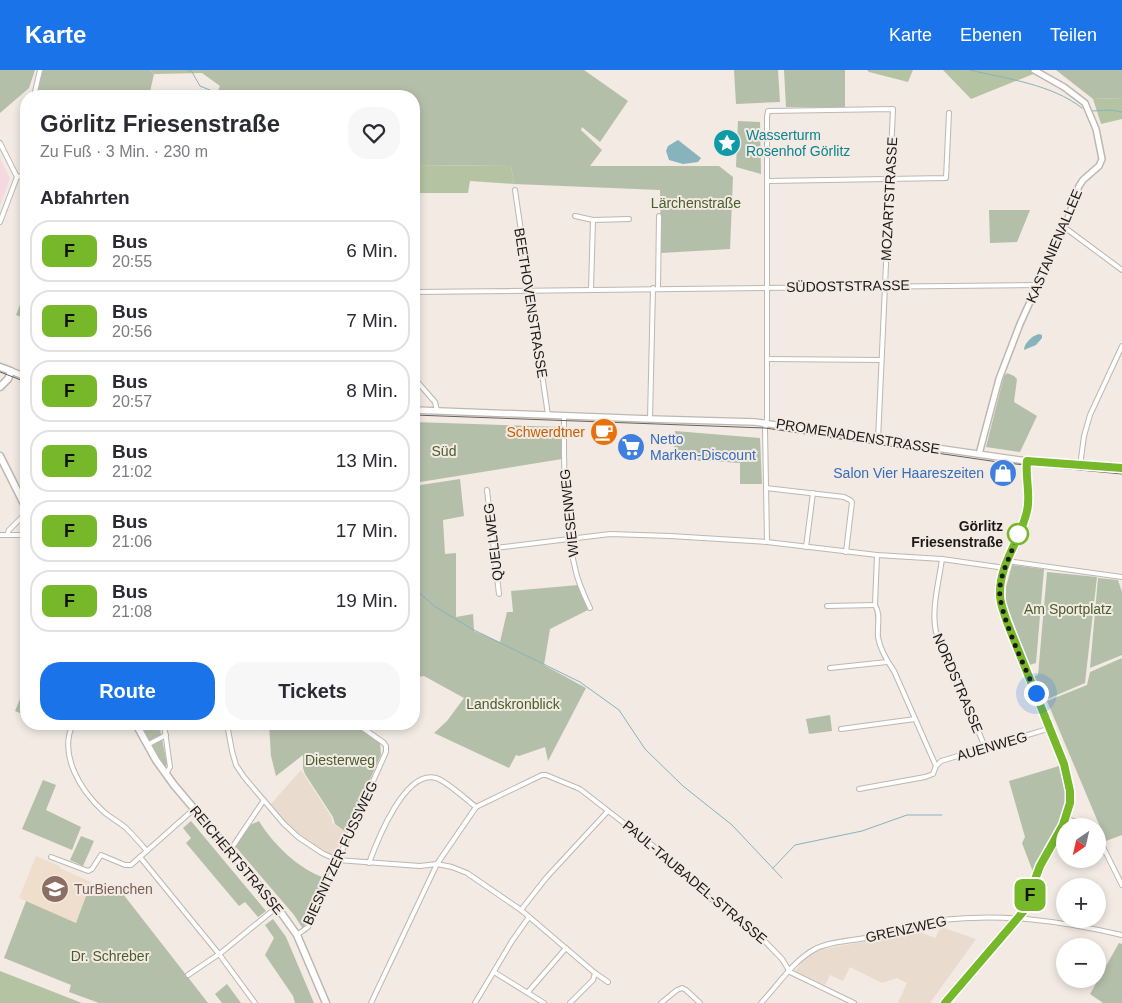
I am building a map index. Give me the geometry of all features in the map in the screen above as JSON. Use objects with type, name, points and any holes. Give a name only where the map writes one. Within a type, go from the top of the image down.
[{"type":"main road","points":[[0,367],[20,375]]},
{"type":"main road","points":[[0,387],[11,371]]},
{"type":"main road","name":"PROMENADENSTRASSE","points":[[420,410],[650,420],[766,422],[1027,461],[1122,468]]},
{"type":"main road","points":[[0,456],[20,496]]},
{"type":"main road","name":"REICHERTSTRASSE","points":[[139,730],[166,774],[277,907],[297,935],[326,1003]]},
{"type":"street","points":[[35,90],[40,70]]},
{"type":"street","name":"KASTANIENALLEE","points":[[979,454],[999,379],[1037,285],[1064,227],[1081,182],[1101,161],[1100,141],[1091,115],[1083,101],[1064,86],[1034,70]]},
{"type":"street","name":"MOZARTSTRASSE","points":[[768,181],[768,111],[893,109],[878,440]]},
{"type":"street","points":[[767,542],[765,428],[768,359],[768,181],[946,178],[950,113]]},
{"type":"street","points":[[0,143],[17,176],[0,222]]},
{"type":"street","name":"BEETHOVENSTRASSE","points":[[515,190],[548,415]]},
{"type":"street","points":[[575,216],[593,220],[629,219]]},
{"type":"street","points":[[650,420],[659,216]]},
{"type":"street","points":[[592,289],[593,220]]},
{"type":"street","points":[[1064,227],[1122,270]]},
{"type":"street","name":"SÜDOSTSTRASSE","points":[[420,292],[1037,285]]},
{"type":"street","points":[[1080,466],[1084,436],[1090,415],[1122,346]]},
{"type":"street","points":[[768,359],[881,360]]},
{"type":"street","points":[[420,385],[435,402],[437,411]]},
{"type":"street","name":"WIESENWEG","points":[[564,416],[564,460],[570,539],[576,575],[590,608]]},
{"type":"street","points":[[1027,461],[1028,506],[1007,561],[1000,592],[1003,609],[1068,775],[1070,803],[1066,818]]},
{"type":"street","points":[[766,488],[850,500],[852,502],[846,552]]},
{"type":"street","name":"QUELLWEG","points":[[487,490],[499,594]]},
{"type":"street","points":[[806,547],[813,494]]},
{"type":"street","points":[[7,535],[9,530],[20,519]]},
{"type":"street","points":[[495,548],[610,534],[767,542],[846,552],[942,559],[1005,568]]},
{"type":"street","points":[[0,535],[20,536]]},
{"type":"street","points":[[877,555],[875,605],[878,610],[879,640],[887,662],[894,671],[936,766]]},
{"type":"street","name":"NORDSTRASSE","points":[[942,559],[934,624],[985,747]]},
{"type":"street","points":[[1007,561],[1122,577]]},
{"type":"street","points":[[827,606],[875,605]]},
{"type":"street","points":[[830,668],[887,662]]},
{"type":"street","points":[[841,729],[915,719]]},
{"type":"street","name":"AUENWEG","points":[[859,789],[925,777],[933,774],[941,760],[1051,728]]},
{"type":"street","points":[[71,730],[68,740],[68,752],[78,780],[91,799],[105,813],[126,828],[146,851]]},
{"type":"street","points":[[165,730],[170,768],[166,774]]},
{"type":"street","points":[[228,730],[236,765],[244,777],[298,837],[322,853],[337,860],[420,866],[437,864],[467,873],[521,910],[608,982]]},
{"type":"street","name":"BIESNITZER FUSSWEG","points":[[297,935],[308,926],[386,749],[386,746],[380,739],[366,730]]},
{"type":"street","points":[[147,745],[166,735]]},
{"type":"street","name":"PAUL-TAUBADEL-STRASSE","points":[[476,807],[534,778],[546,775],[580,789],[667,857],[706,895],[753,929],[782,960],[790,972],[854,1003]]},
{"type":"street","points":[[369,863],[387,820],[410,788],[419,779],[427,777],[436,778],[476,807],[437,864],[371,1003]]},
{"type":"street","points":[[230,852],[264,800]]},
{"type":"street","points":[[51,857],[88,871],[92,869],[101,855],[128,865],[140,857],[194,809]]},
{"type":"street","points":[[521,910],[525,902],[546,878],[608,811]]},
{"type":"street","points":[[945,1003],[1018,919],[1027,904],[1040,866],[1056,836]]},
{"type":"street","points":[[1106,853],[1122,885]]},
{"type":"street","points":[[140,857],[219,954],[255,1003]]},
{"type":"street","points":[[188,976],[219,954],[277,907]]},
{"type":"street","name":"GRENZWEG","points":[[761,1003],[802,958],[818,947],[890,933],[940,920],[998,916],[1072,924],[1122,935]]},
{"type":"street","points":[[475,1003],[528,917]]},
{"type":"street","points":[[528,992],[566,948]]},
{"type":"street","points":[[494,972],[544,1003]]},
{"type":"street","points":[[570,1003],[594,980],[595,973]]},
{"type":"street","points":[[661,1003],[682,988],[700,1003]]},
{"type":"shaded area","points":[[0,158],[10,178],[0,206]]},
{"type":"shaded area","points":[[301,770],[332,818],[332,823],[346,832],[334,856],[323,851],[286,823],[271,804]]},
{"type":"shaded area","name":"TurBienchen","points":[[36,856],[91,882],[76,923],[19,898]]},
{"type":"shaded area","points":[[941,927],[976,939],[930,1003],[898,1003],[907,983],[897,978],[882,983],[850,967],[843,981],[830,975],[825,985],[795,971],[804,960],[817,950],[920,932],[935,938]]},
{"type":"green space","points":[[0,70],[35,70],[29,88],[20,90],[20,96],[0,113]]},
{"type":"green space","points":[[43,70],[150,70],[154,74],[150,90],[38,90]]},
{"type":"green space","points":[[150,70],[202,70],[202,73],[154,74]]},
{"type":"green space","name":"Lärchenstraße","points":[[202,70],[584,70],[628,101],[600,142],[582,127],[581,130],[602,150],[590,166],[719,166],[733,177],[730,249],[661,253],[660,190],[514,184],[511,166],[420,165],[420,90],[218,90],[220,86],[202,73]]},
{"type":"green space","points":[[734,70],[778,70],[780,102],[736,104]]},
{"type":"green space","points":[[784,70],[845,70],[845,108],[786,107]]},
{"type":"green space","points":[[867,70],[913,70],[908,82]]},
{"type":"green space","points":[[943,70],[1043,70],[971,99]]},
{"type":"green space","points":[[1056,70],[1122,70],[1122,98],[1093,99]]},
{"type":"green space","points":[[1122,98],[1122,119],[1101,124],[1093,99]]},
{"type":"green space","points":[[738,121],[760,122],[761,174],[736,167]]},
{"type":"green space","points":[[420,165],[511,166],[514,184],[470,181],[468,193],[420,193]]},
{"type":"green space","points":[[989,210],[1030,210],[1017,242],[990,243]]},
{"type":"green space","points":[[20,305],[20,317],[16,315]]},
{"type":"green space","points":[[1007,373],[1017,379],[1014,402],[1037,416],[1020,452],[986,447],[1004,376]]},
{"type":"green space","name":"Süd","points":[[420,422],[562,427],[562,459],[420,482]]},
{"type":"green space","points":[[675,431],[760,438],[762,484],[740,484],[740,463],[673,461]]},
{"type":"green space","name":"Landskronblick","points":[[460,479],[464,516],[443,520],[445,554],[456,553],[456,617],[473,614],[474,631],[500,642],[507,612],[513,612],[511,591],[578,585],[588,610],[550,629],[544,665],[586,688],[548,761],[545,747],[519,756],[516,755],[509,768],[434,733],[447,721],[464,698],[424,676],[420,677],[420,485]]},
{"type":"green space","points":[[1012,565],[1044,569],[1036,663],[1029,665],[1006,603],[1006,587]]},
{"type":"green space","name":"Am Sportplatz","points":[[1047,572],[1097,577],[1085,683],[1043,701],[1033,677],[1038,675]]},
{"type":"green space","points":[[1098,578],[1118,580],[1122,592],[1122,655],[1090,668]]},
{"type":"green space","points":[[1122,658],[1122,835],[1106,841],[1106,818],[1096,818],[1047,701],[1087,685],[1090,672]]},
{"type":"green space","points":[[20,699],[20,713],[15,711]]},
{"type":"green space","points":[[830,715],[832,731],[809,734],[806,719]]},
{"type":"green space","points":[[144,730],[160,730],[167,764],[165,768]]},
{"type":"green space","name":"Diesterweg","points":[[269,730],[363,730],[380,741],[381,755],[346,832],[335,824],[333,817],[305,774],[303,755],[276,776],[271,756]]},
{"type":"green space","points":[[1059,766],[1066,779],[1068,792],[1062,818],[1056,818],[1056,831],[1033,872],[1022,843],[1025,837],[1009,781]]},
{"type":"green space","points":[[43,780],[56,785],[46,810],[81,827],[72,850],[22,829]]},
{"type":"green space","points":[[191,821],[266,911],[258,917],[245,902],[239,906],[186,843],[191,838],[183,828]]},
{"type":"green space","points":[[259,821],[279,847],[297,863],[326,878],[303,929],[294,915],[235,846],[250,825]]},
{"type":"green space","points":[[81,836],[94,841],[83,866],[70,860]]},
{"type":"green space","name":"Dr. Schreber","points":[[123,894],[208,1003],[99,1003],[69,992],[71,985],[4,958],[26,901],[76,923],[86,896]]},
{"type":"green space","points":[[273,919],[286,937],[314,1003],[295,1003],[293,996],[265,955],[274,938],[265,925]]},
{"type":"green space","points":[[1119,943],[1122,944],[1122,1003],[1103,1003],[1090,994],[1093,988],[1106,988],[1106,966]]},
{"type":"green space","points":[[0,971],[82,1003],[0,1003]]},
{"type":"green space","points":[[227,984],[241,1003],[222,1003],[215,994]]},
{"type":"water","points":[[678,140],[701,158],[698,162],[683,164],[669,160],[666,151],[668,146]]},
{"type":"water","points":[[1039,334],[1042,335],[1042,338],[1036,345],[1024,350],[1029,340]]},
{"type":"waterway","points":[[188,70],[192,72],[200,86],[210,90]]},
{"type":"waterway","points":[[970,70],[1043,88],[1057,93],[1082,108]]},
{"type":"waterway","points":[[1092,111],[1110,110],[1122,112]]},
{"type":"waterway","points":[[420,593],[434,606],[472,629],[580,682],[619,710],[645,749],[683,786],[732,825],[782,878]]},
{"type":"waterway","points":[[773,868],[795,845],[862,831],[907,815],[942,815]]},
{"type":"tram line","points":[[0,372],[20,380]]},
{"type":"tram line","points":[[420,415],[765,428],[1005,463],[1122,474]]},
{"type":"bus line","name":"F","points":[[945,1003],[1023,912],[1040,866],[1063,825],[1070,803],[1068,775],[1051,728],[1007,622],[1000,598],[1000,585],[1003,574],[1028,506],[1027,461],[1122,468]]},
{"type":"place","name":"Wasserturm Rosenhof Görlitz","points":[[727,143]]},
{"type":"place","name":"Schwerdtner","points":[[604,432]]},
{"type":"place","name":"Netto Marken-Discount","points":[[631,447]]},
{"type":"place","name":"Salon Vier Haareszeiten","points":[[1003,473]]},
{"type":"place","name":"Görlitz Friesenstraße","points":[[1018,534]]},
{"type":"place","name":"TurBienchen","points":[[55,889]]},
{"type":"route","points":[[1018,534],[1003,574],[1000,585],[1000,598],[1007,622],[1036,693]]}]
